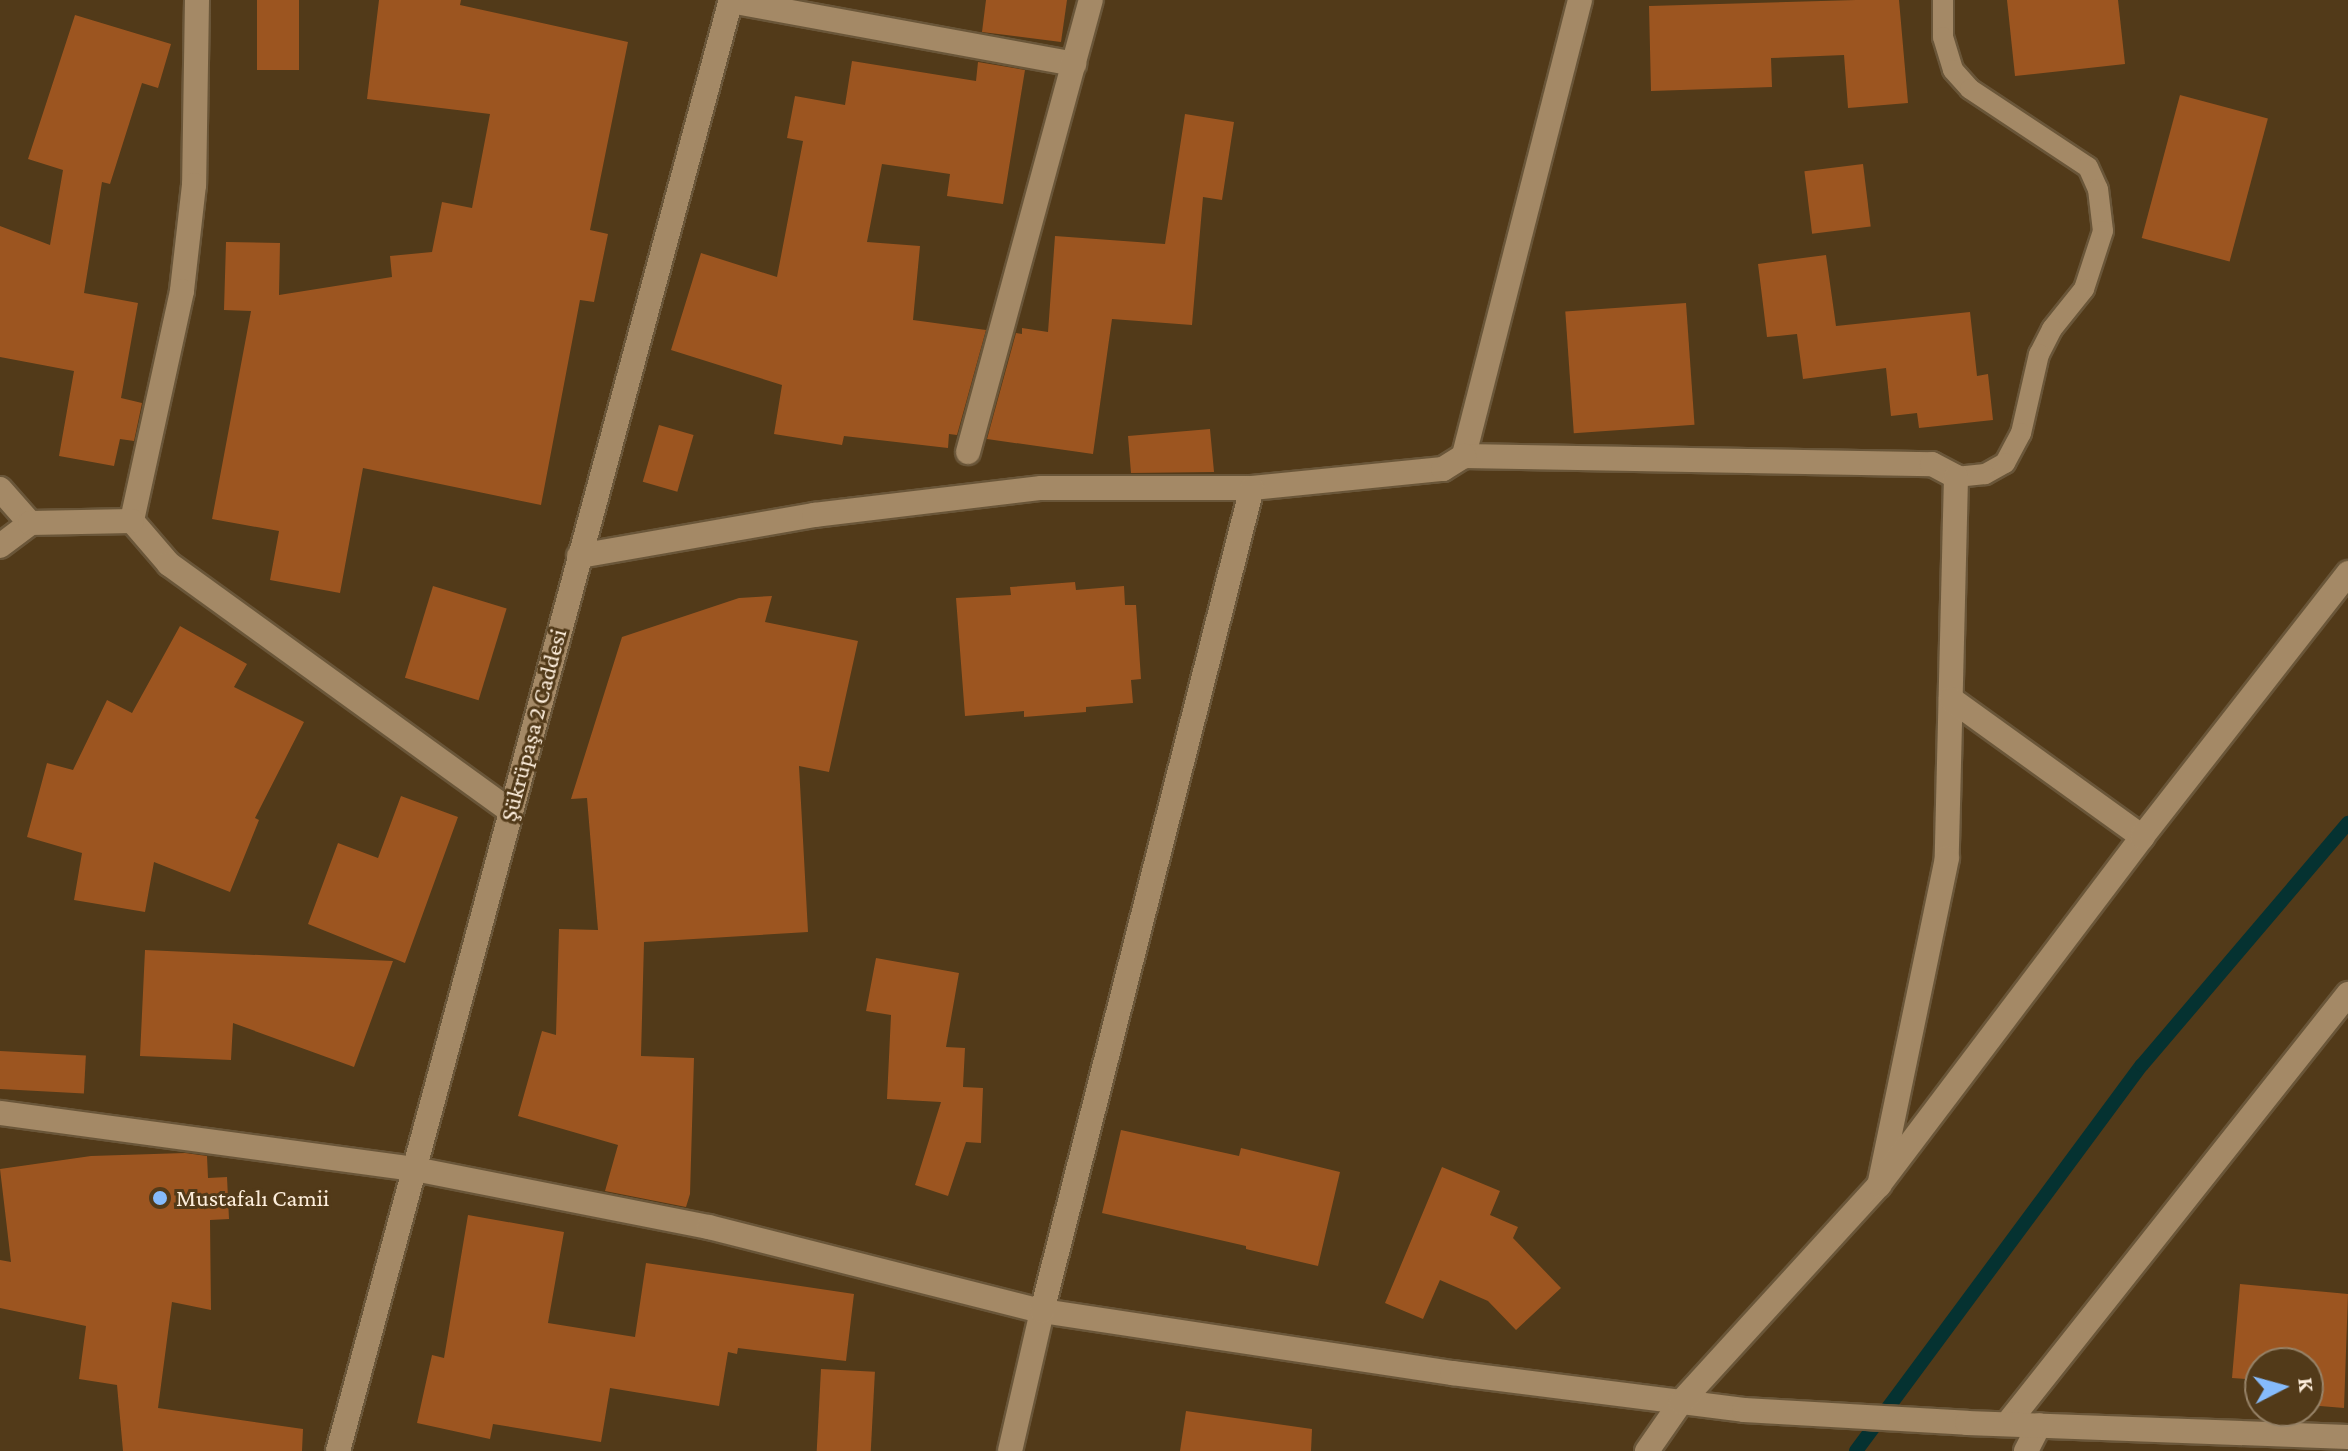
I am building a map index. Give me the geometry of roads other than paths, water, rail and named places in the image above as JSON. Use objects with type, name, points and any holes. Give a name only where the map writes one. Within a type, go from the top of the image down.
[{"type":"street","points":[[132,521],[182,291],[194,185],[197,0]]},
{"type":"street","points":[[731,0],[1074,64]]},
{"type":"street","name":"Şükrüpaşa 2 Caddesi","points":[[338,1451],[731,0]]},
{"type":"street","points":[[968,452],[1091,0]]},
{"type":"street","points":[[1464,456],[1580,0]]},
{"type":"street","points":[[579,556],[814,515],[1041,488],[1252,488],[1443,469],[1464,456],[1932,464],[1956,477],[1947,858],[1879,1185]]},
{"type":"street","points":[[1010,1451],[1042,1311],[1252,488]]},
{"type":"street","points":[[0,489],[30,523]]},
{"type":"street","points":[[0,546],[30,523],[132,521]]},
{"type":"street","points":[[132,521],[169,564],[510,811]]},
{"type":"street","points":[[1647,1451],[1681,1402],[1879,1185],[2142,837],[2348,573]]},
{"type":"street","points":[[1951,699],[2142,837]]},
{"type":"street","points":[[2007,1424],[2348,994]]},
{"type":"street","points":[[0,1113],[415,1169],[709,1227],[1042,1311],[1452,1373],[1744,1410],[1967,1423],[2348,1437]]},
{"type":"street","points":[[2026,1451],[2039,1425]]},
{"type":"lane","points":[[1943,0],[1943,37],[1953,70],[1970,89],[2088,167],[2098,189],[2103,231],[2084,289],[2052,329],[2039,354],[2021,433],[2005,463],[1985,474],[1956,477]]},
{"type":"waterway","points":[[1856,1451],[2142,1065],[2348,823]]},
{"type":"place","name":"Mustafalı Camii","points":[[160,1198]]}]
